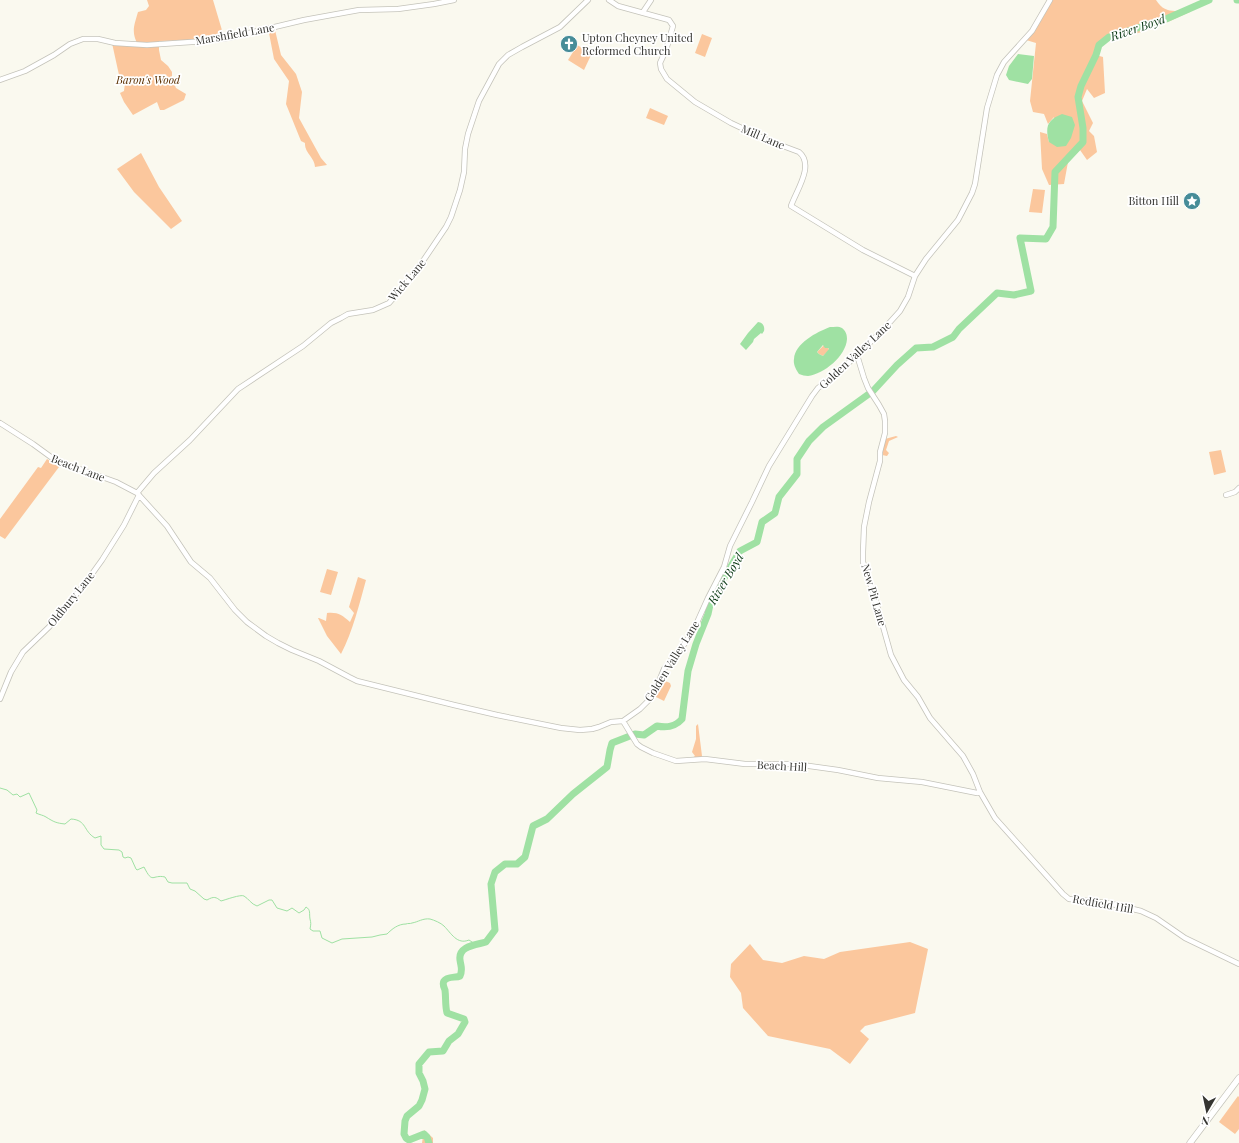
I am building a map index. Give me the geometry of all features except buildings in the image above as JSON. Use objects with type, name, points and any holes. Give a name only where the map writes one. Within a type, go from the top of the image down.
[{"type":"main road","points":[[1190,1143],[1239,1078]]},
{"type":"street","name":"Marshfield Lane","points":[[0,80],[25,71],[54,55],[70,44],[84,39],[98,39],[147,45],[206,41],[228,38],[304,20],[359,10],[398,9],[454,0]]},
{"type":"street","name":"Wick Lane","points":[[138,494],[154,473],[190,440],[238,389],[303,346],[331,324],[348,314],[373,310],[389,303],[411,278],[446,227],[451,217],[464,172],[465,149],[468,134],[479,101],[499,64],[508,55],[560,27],[588,0]]},
{"type":"street","name":"Mill Lane","points":[[609,0],[618,6],[669,20],[672,23],[673,26],[666,50],[660,63],[666,79],[695,102],[719,116],[755,135],[799,152],[804,156],[806,161],[803,180],[791,206],[863,250],[915,276]]},
{"type":"street","points":[[643,12],[652,0]]},
{"type":"street","name":"Golden Valley Lane","points":[[623,721],[640,709],[648,701],[655,691],[667,665],[686,642],[692,632],[724,567],[730,546],[769,466],[812,396],[818,388],[840,371],[882,332],[900,311],[908,297],[915,276],[926,259],[958,220],[972,193],[977,172],[987,108],[999,70],[1007,58],[1032,31],[1050,0]]},
{"type":"street","name":"New Pit Lane","points":[[857,355],[868,388],[884,414],[885,420],[885,433],[864,527],[863,562],[877,605],[890,655],[904,680],[918,697],[930,718],[964,756],[980,792]]},
{"type":"street","name":"Beach Lane","points":[[0,423],[55,460],[116,482],[138,494]]},
{"type":"street","points":[[1226,495],[1235,492],[1239,488]]},
{"type":"street","name":"Oldbury Lane","points":[[0,698],[11,672],[23,652],[49,627],[73,599],[102,560],[124,525],[138,494]]},
{"type":"street","points":[[138,494],[167,526],[191,562],[210,578],[235,610],[247,622],[278,643],[319,661],[349,678],[454,706],[561,728],[580,730],[592,729],[599,728],[610,722],[623,721]]},
{"type":"street","name":"Beach Hill","points":[[623,721],[633,739],[641,747],[653,753],[676,760],[705,759],[745,764],[795,764],[838,770],[878,778],[922,782],[977,793],[980,792]]},
{"type":"street","name":"Redfield Hill","points":[[980,792],[1000,825],[1062,894],[1069,899],[1108,903],[1141,911],[1156,918],[1185,938],[1239,964]]},
{"type":"green space","name":"Baron's Wood","points":[[147,0],[213,0],[224,37],[206,40],[159,41],[161,60],[172,72],[172,79],[176,88],[186,94],[184,100],[164,110],[160,110],[157,102],[133,115],[120,93],[124,91],[125,83],[119,75],[112,43],[138,45],[134,36],[134,25],[138,12],[146,10],[149,6]]},
{"type":"green space","points":[[1052,0],[1156,0],[1166,10],[1189,10],[1190,12],[1140,33],[1119,37],[1109,37],[1099,45],[1096,55],[1103,57],[1105,93],[1094,98],[1087,89],[1082,101],[1093,123],[1089,131],[1094,136],[1097,152],[1087,160],[1080,150],[1068,162],[1064,184],[1049,185],[1042,169],[1040,132],[1047,134],[1049,142],[1054,117],[1048,124],[1044,114],[1033,112],[1030,101],[1036,43],[1026,40]]},
{"type":"green space","points":[[275,30],[281,55],[296,74],[302,92],[299,118],[321,158],[327,165],[315,167],[315,164],[306,149],[305,143],[301,141],[286,104],[289,81],[274,59],[269,33]]},
{"type":"green space","points":[[702,34],[712,38],[705,57],[695,53]]},
{"type":"green space","points":[[575,44],[592,53],[584,70],[568,60],[573,52]]},
{"type":"green space","points":[[650,108],[668,116],[664,125],[646,118]]},
{"type":"green space","points":[[141,153],[159,187],[182,221],[171,229],[134,192],[117,169]]},
{"type":"green space","points":[[1033,189],[1045,190],[1042,213],[1029,212]]},
{"type":"green space","points":[[824,345],[829,350],[823,356],[817,352]]},
{"type":"green space","points":[[896,436],[898,437],[889,441],[886,450],[889,453],[887,456],[882,455],[885,439]]},
{"type":"green space","points":[[1221,450],[1226,472],[1214,475],[1209,452]]},
{"type":"green space","points":[[47,459],[59,467],[5,539],[0,536],[0,519],[38,467],[41,468]]},
{"type":"green space","points":[[327,569],[338,572],[331,595],[320,592]]},
{"type":"green space","points":[[358,577],[366,580],[352,627],[341,654],[327,636],[318,618],[326,621],[327,613],[334,613],[342,616],[350,622],[354,613],[349,607]]},
{"type":"green space","points":[[663,680],[670,683],[671,686],[664,701],[656,697]]},
{"type":"green space","points":[[698,724],[702,756],[700,758],[692,758],[695,756],[692,752],[696,739],[696,726]]},
{"type":"green space","points":[[910,942],[928,949],[915,1013],[865,1026],[860,1031],[869,1039],[850,1064],[830,1049],[768,1036],[743,1008],[741,993],[730,977],[731,964],[750,944],[763,960],[782,963],[804,956],[824,959],[840,952]]},
{"type":"green space","points":[[1238,1096],[1239,1129],[1235,1134],[1219,1122]]},
{"type":"green space","points":[[424,1130],[433,1138],[433,1143],[422,1143]]},
{"type":"shaded area","points":[[1018,54],[1034,56],[1032,79],[1028,84],[1009,80],[1006,75],[1009,66]]},
{"type":"shaded area","points":[[1062,114],[1072,117],[1075,125],[1071,138],[1066,146],[1057,147],[1049,142],[1047,128],[1053,119]]},
{"type":"shaded area","points":[[758,322],[763,325],[764,331],[754,339],[746,350],[740,344]]},
{"type":"shaded area","points":[[830,327],[838,327],[844,330],[847,339],[843,352],[833,363],[821,372],[808,376],[799,374],[795,367],[795,353],[802,343]],"holes":[[[823,345],[825,348],[829,349],[823,356],[817,352]]]},
{"type":"waterway","name":"River Boyd","points":[[429,1143],[424,1134],[409,1140],[406,1138],[404,1134],[405,1121],[407,1116],[419,1106],[425,1089],[419,1073],[419,1064],[429,1052],[443,1051],[449,1041],[458,1034],[465,1022],[464,1019],[447,1013],[443,983],[447,978],[460,976],[462,970],[460,955],[462,952],[468,947],[486,942],[495,930],[491,884],[495,872],[505,864],[517,864],[525,857],[533,826],[547,819],[573,794],[607,767],[612,743],[635,734],[644,735],[657,726],[667,727],[674,725],[682,719],[688,671],[696,644],[708,614],[711,600],[740,551],[757,542],[762,522],[775,513],[779,497],[797,474],[797,459],[809,441],[823,427],[873,391],[897,365],[916,348],[933,347],[953,337],[959,329],[997,293],[1014,295],[1031,291],[1020,238],[1046,239],[1053,227],[1055,172],[1083,142],[1083,128],[1078,97],[1081,86],[1096,55],[1099,45],[1109,37],[1166,19],[1209,0]]},
{"type":"waterway","points":[[0,788],[7,790],[13,795],[17,794],[20,797],[29,793],[37,810],[36,813],[59,823],[65,824],[71,819],[80,821],[88,832],[95,838],[101,836],[101,845],[104,849],[119,850],[122,852],[123,857],[131,858],[137,870],[144,867],[149,876],[153,878],[161,876],[165,877],[168,882],[187,883],[190,889],[195,891],[204,899],[207,900],[215,898],[221,901],[236,896],[244,896],[257,906],[272,900],[277,908],[287,911],[292,908],[299,913],[306,907],[310,912],[310,929],[313,931],[320,931],[322,938],[332,943],[342,939],[372,937],[387,934],[400,925],[430,919],[444,926],[458,940],[469,940],[475,944]]},
{"type":"place","name":"Upton Cheyney United Reformed Church","points":[[569,44]]},
{"type":"place","name":"Bitton Hill","points":[[1192,201]]}]
